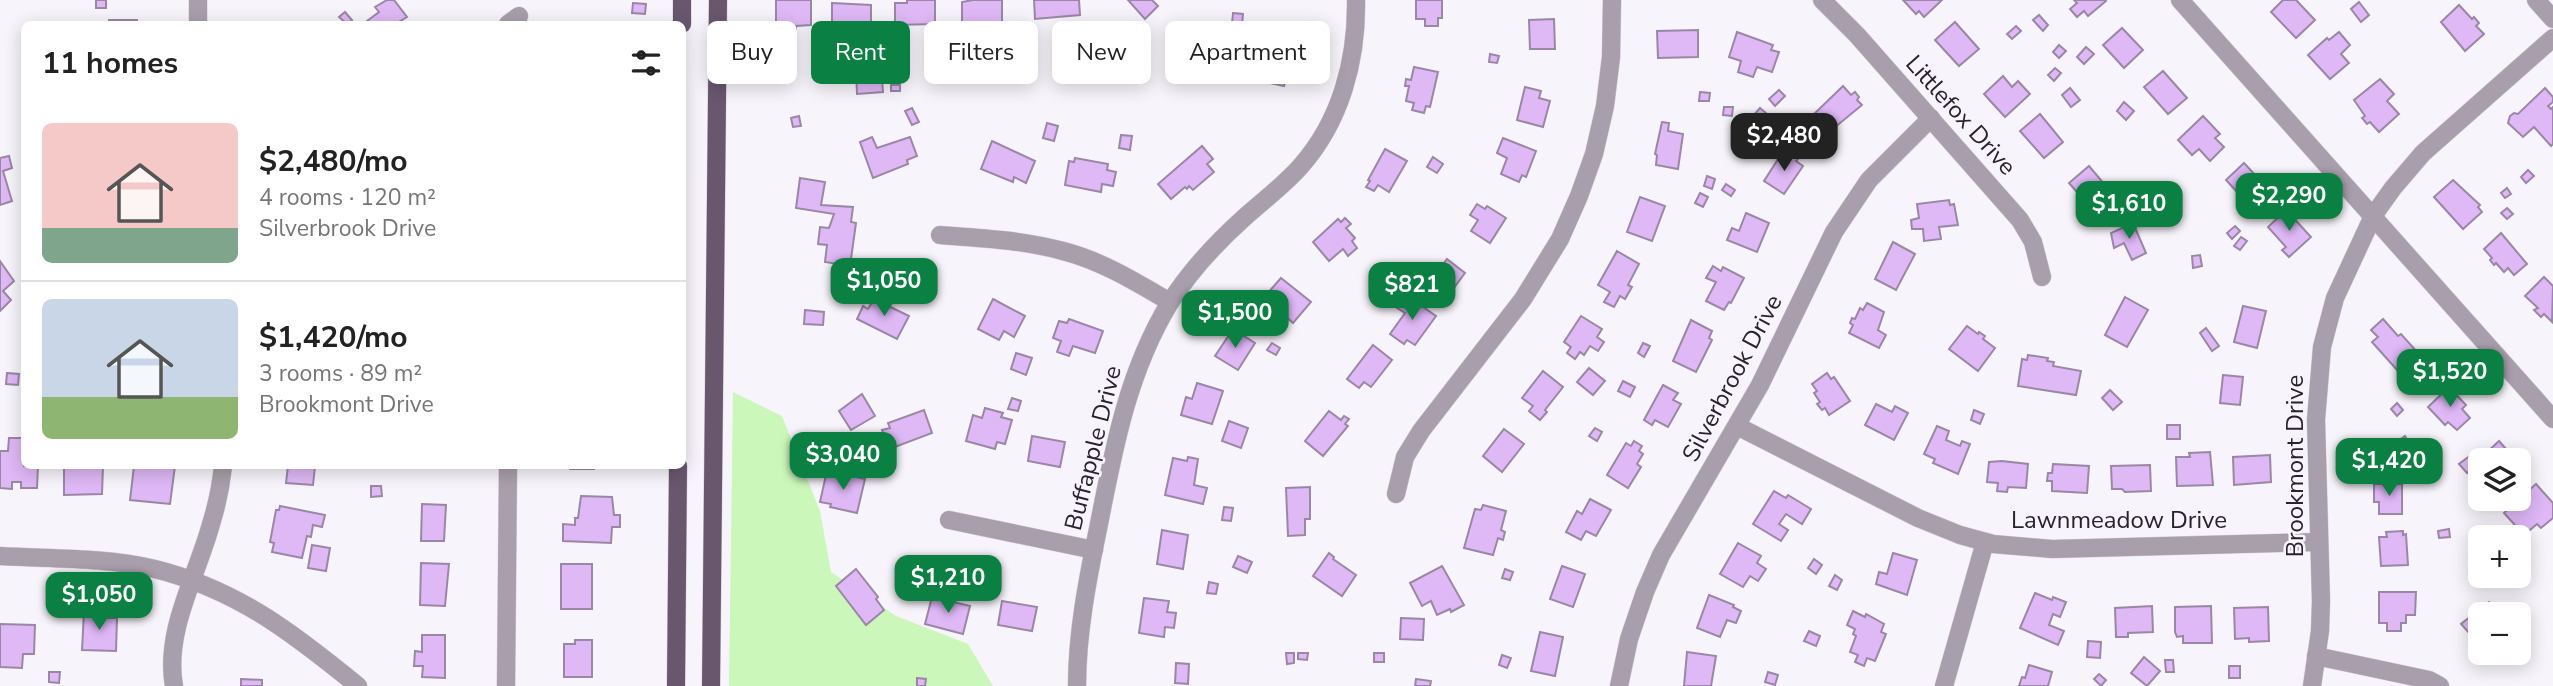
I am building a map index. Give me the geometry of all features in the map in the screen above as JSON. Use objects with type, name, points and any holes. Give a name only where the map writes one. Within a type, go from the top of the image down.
[{"type":"main road","points":[[682,0],[682,21]]},
{"type":"main road","points":[[711,686],[718,0]]},
{"type":"main road","points":[[676,686],[678,469]]},
{"type":"street","points":[[198,0],[198,21]]},
{"type":"street","name":"Buffapple Drive","points":[[1077,686],[1082,621],[1094,550],[1124,408],[1141,358],[1170,302],[1207,255],[1301,166],[1319,142],[1338,108],[1349,74],[1356,0]]},
{"type":"street","points":[[1396,494],[1405,457],[1410,448],[1523,299],[1560,239],[1579,196],[1594,154],[1605,106],[1611,57],[1612,0]]},
{"type":"street","name":"Littlefox Drive","points":[[1822,0],[2020,220],[2033,242],[2042,277]]},
{"type":"street","points":[[2180,0],[2553,419]]},
{"type":"street","points":[[2536,0],[2553,19]]},
{"type":"street","name":"Brookmont Drive","points":[[2312,686],[2321,601],[2316,420],[2322,347],[2335,298],[2373,216],[2393,188],[2423,153],[2553,38]]},
{"type":"street","name":"Silverbrook Drive","points":[[1619,686],[1629,639],[1656,568],[1760,385],[1834,232],[1869,180],[1931,118]]},
{"type":"street","points":[[940,235],[1009,241],[1065,251],[1128,277],[1170,302]]},
{"type":"street","name":"Lawnmeadow Drive","points":[[1737,426],[1918,518],[1985,542],[2052,549],[2319,542]]},
{"type":"street","points":[[174,686],[172,650],[211,524],[222,469]]},
{"type":"street","points":[[506,686],[508,469]]},
{"type":"street","points":[[949,520],[1094,550]]},
{"type":"street","points":[[1944,686],[1985,542]]},
{"type":"street","points":[[0,556],[145,567],[192,582],[258,610],[304,642],[358,686]]},
{"type":"street","points":[[2316,656],[2429,680],[2440,686]]},
{"type":"green space","points":[[733,392],[782,416],[820,511],[831,572],[896,616],[968,644],[993,686],[729,686]]},
{"type":"building","points":[[96,0],[106,0],[106,8],[96,8]]},
{"type":"building","points":[[387,0],[394,0],[407,17],[401,21],[367,21],[379,12],[375,7]]},
{"type":"building","points":[[776,0],[811,0],[811,25],[797,26],[797,21],[776,21]]},
{"type":"building","points":[[907,0],[935,0],[935,21],[910,25],[910,21],[895,21],[895,3],[907,3]]},
{"type":"building","points":[[1002,0],[1002,21],[962,21],[962,2]]},
{"type":"building","points":[[1034,0],[1079,0],[1080,15],[1035,19]]},
{"type":"building","points":[[1128,0],[1152,0],[1158,6],[1145,19]]},
{"type":"building","points":[[1416,0],[1442,0],[1442,18],[1438,18],[1438,26],[1425,26],[1425,19],[1416,19]]},
{"type":"building","points":[[1903,0],[1942,0],[1924,17],[1919,11],[1916,14]]},
{"type":"building","points":[[2074,0],[2106,1],[2088,16],[2084,11],[2077,17],[2070,9],[2077,3]]},
{"type":"building","points":[[2283,0],[2296,0],[2315,20],[2296,38],[2271,12]]},
{"type":"building","points":[[2359,2],[2369,15],[2361,22],[2351,9]]},
{"type":"building","points":[[633,3],[646,4],[645,14],[632,13]]},
{"type":"building","points":[[832,3],[871,5],[871,21],[832,21]]},
{"type":"building","points":[[2459,5],[2472,19],[2474,17],[2479,23],[2476,26],[2484,34],[2465,51],[2441,22]]},
{"type":"building","points":[[345,12],[352,20],[344,21],[339,17]]},
{"type":"building","points":[[1233,13],[1243,14],[1242,21],[1232,21]]},
{"type":"building","points":[[2039,15],[2048,25],[2043,31],[2033,20]]},
{"type":"building","points":[[1554,19],[1555,49],[1530,49],[1529,20]]},
{"type":"building","points":[[1955,22],[1979,49],[1959,66],[1935,40]]},
{"type":"building","points":[[2016,26],[2021,31],[2012,39],[2007,34]]},
{"type":"building","points":[[2122,28],[2143,50],[2124,68],[2103,45]]},
{"type":"building","points":[[1698,30],[1698,57],[1658,58],[1657,31]]},
{"type":"building","points":[[1737,32],[1773,45],[1771,50],[1779,52],[1772,72],[1757,67],[1753,77],[1738,72],[1741,61],[1729,57]]},
{"type":"building","points":[[2339,32],[2350,45],[2341,54],[2349,63],[2330,79],[2308,55],[2327,38],[2329,40]]},
{"type":"building","points":[[2059,45],[2066,51],[2059,58],[2053,52]]},
{"type":"building","points":[[2086,47],[2094,54],[2084,64],[2077,57]]},
{"type":"building","points":[[1490,54],[1499,56],[1497,63],[1489,62]]},
{"type":"building","points":[[1414,67],[1438,72],[1430,107],[1426,106],[1424,113],[1412,110],[1414,103],[1406,101],[1409,86],[1405,86],[1406,79],[1411,80]]},
{"type":"building","points":[[2055,68],[2061,73],[2054,81],[2048,75]]},
{"type":"building","points":[[2163,71],[2187,98],[2168,114],[2144,87]]},
{"type":"building","points":[[2003,76],[2012,87],[2018,81],[2030,94],[2005,117],[1984,94]]},
{"type":"building","points":[[2380,79],[2394,94],[2387,101],[2399,114],[2379,132],[2362,118],[2365,116],[2354,100]]},
{"type":"building","points":[[857,84],[882,84],[883,92],[857,94]]},
{"type":"building","points":[[891,85],[900,85],[900,91],[891,91]]},
{"type":"building","points":[[1843,86],[1851,95],[1855,92],[1862,105],[1828,133],[1812,116]]},
{"type":"building","points":[[1525,87],[1541,91],[1539,98],[1550,101],[1543,127],[1517,120]]},
{"type":"building","points":[[2070,88],[2080,100],[2071,107],[2062,95]]},
{"type":"building","points":[[2545,88],[2553,97],[2553,102],[2548,106],[2551,109],[2553,107],[2551,146],[2534,127],[2523,137],[2508,123],[2510,116],[2518,114]]},
{"type":"building","points":[[1779,90],[1785,96],[1775,106],[1769,99]]},
{"type":"building","points":[[1700,92],[1710,93],[1709,101],[1699,101]]},
{"type":"building","points":[[2124,102],[2134,111],[2126,120],[2117,111]]},
{"type":"building","points":[[1724,107],[1733,107],[1732,116],[1723,115]]},
{"type":"building","points":[[912,108],[919,122],[912,125],[905,111]]},
{"type":"building","points":[[1760,108],[1766,113],[1760,120],[1754,115]]},
{"type":"building","points":[[2040,114],[2063,142],[2044,158],[2020,131]]},
{"type":"building","points":[[799,116],[801,126],[793,127],[791,118]]},
{"type":"building","points":[[2203,116],[2220,134],[2215,138],[2224,147],[2210,161],[2199,149],[2192,155],[2178,140]]},
{"type":"building","points":[[1662,122],[1669,123],[1668,131],[1683,134],[1678,169],[1656,165],[1655,154]]},
{"type":"building","points":[[1047,123],[1058,126],[1054,141],[1043,138]]},
{"type":"building","points":[[1121,135],[1132,136],[1130,150],[1119,148]]},
{"type":"building","points":[[872,137],[877,148],[910,137],[917,156],[907,160],[908,164],[873,178],[860,142]]},
{"type":"building","points":[[1503,138],[1536,151],[1526,177],[1522,175],[1519,182],[1501,174],[1507,158],[1497,153]]},
{"type":"building","points":[[992,141],[1035,161],[1026,183],[1014,177],[1013,182],[981,169]]},
{"type":"building","points":[[1202,146],[1213,159],[1207,164],[1214,172],[1193,190],[1189,186],[1187,189],[1185,187],[1171,199],[1158,184]]},
{"type":"building","points":[[1385,149],[1407,161],[1389,192],[1378,185],[1374,191],[1366,187]]},
{"type":"building","points":[[1782,153],[1786,156],[1789,153],[1803,166],[1784,194],[1764,181]]},
{"type":"building","points":[[9,156],[12,168],[3,171],[12,201],[0,205],[0,158]]},
{"type":"building","points":[[1433,157],[1443,164],[1437,173],[1427,167]]},
{"type":"building","points":[[1075,158],[1108,164],[1107,170],[1116,172],[1113,186],[1102,184],[1101,192],[1065,185],[1069,161],[1074,162]]},
{"type":"building","points":[[2244,163],[2269,190],[2251,207],[2226,180]]},
{"type":"building","points":[[2089,166],[2110,191],[2091,208],[2069,183]]},
{"type":"building","points":[[2528,170],[2534,176],[2526,183],[2521,177]]},
{"type":"building","points":[[1707,176],[1715,179],[1712,189],[1704,186]]},
{"type":"building","points":[[800,178],[825,182],[821,205],[853,207],[851,222],[856,223],[850,266],[825,262],[827,245],[818,244],[820,227],[829,228],[834,214],[796,208]]},
{"type":"building","points":[[2453,180],[2480,205],[2478,207],[2482,212],[2463,229],[2434,197]]},
{"type":"building","points":[[1726,184],[1735,190],[1731,196],[1722,190]]},
{"type":"building","points":[[2507,188],[2511,194],[2505,198],[2501,193]]},
{"type":"building","points":[[1700,193],[1708,197],[1703,207],[1695,203]]},
{"type":"building","points":[[1640,197],[1665,206],[1652,241],[1627,232]]},
{"type":"building","points":[[1949,200],[1950,205],[1954,204],[1958,225],[1939,227],[1941,239],[1924,241],[1923,229],[1912,229],[1911,220],[1919,218],[1917,204]]},
{"type":"building","points":[[1477,204],[1485,209],[1487,206],[1506,218],[1490,243],[1471,231],[1478,220],[1470,215]]},
{"type":"building","points":[[2507,208],[2513,214],[2507,219],[2501,213]]},
{"type":"building","points":[[2286,210],[2311,237],[2289,257],[2282,250],[2286,247],[2268,227]]},
{"type":"building","points":[[1746,213],[1769,223],[1757,252],[1727,240],[1732,228],[1739,231]]},
{"type":"building","points":[[1345,218],[1351,224],[1346,228],[1355,238],[1352,241],[1357,248],[1348,256],[1343,249],[1329,261],[1313,242],[1338,219],[1341,222]]},
{"type":"building","points":[[2133,223],[2146,253],[2132,260],[2124,243],[2114,248],[2111,233]]},
{"type":"building","points":[[2235,226],[2240,231],[2232,239],[2227,233]]},
{"type":"building","points":[[2501,233],[2527,264],[2514,275],[2508,268],[2504,272],[2496,263],[2494,265],[2484,249]]},
{"type":"building","points":[[2241,237],[2247,241],[2240,250],[2234,246]]},
{"type":"building","points":[[1893,242],[1915,254],[1896,290],[1875,279]]},
{"type":"building","points":[[1617,251],[1639,264],[1628,285],[1632,287],[1625,299],[1620,296],[1614,307],[1604,302],[1610,292],[1598,285]]},
{"type":"building","points":[[2200,255],[2202,266],[2193,268],[2192,256]]},
{"type":"building","points":[[1447,259],[1465,273],[1447,297],[1429,283]]},
{"type":"building","points":[[0,261],[14,281],[3,291],[11,300],[0,311]]},
{"type":"building","points":[[1713,266],[1721,271],[1723,267],[1744,278],[1731,303],[1729,302],[1724,310],[1706,301],[1716,282],[1706,278]]},
{"type":"building","points":[[2544,277],[2553,286],[2552,322],[2544,314],[2541,317],[2534,310],[2538,308],[2525,296]]},
{"type":"building","points":[[1281,278],[1311,302],[1293,323],[1282,313],[1277,318],[1259,303]]},
{"type":"building","points":[[1406,295],[1436,316],[1415,345],[1407,340],[1404,344],[1390,334],[1405,313],[1397,308]]},
{"type":"building","points":[[2125,297],[2148,310],[2127,347],[2105,335]]},
{"type":"building","points":[[874,299],[909,316],[897,339],[857,319],[863,306],[868,309]]},
{"type":"building","points":[[993,299],[1025,316],[1014,337],[1004,331],[999,340],[978,329]]},
{"type":"building","points":[[1867,303],[1884,312],[1878,330],[1886,335],[1879,348],[1849,333],[1853,325],[1850,323],[1852,318],[1855,319],[1860,308],[1863,310]]},
{"type":"building","points":[[2243,306],[2266,311],[2257,348],[2234,342]]},
{"type":"building","points":[[805,310],[824,312],[823,325],[804,324]]},
{"type":"building","points":[[1581,316],[1602,329],[1597,337],[1604,342],[1598,351],[1590,346],[1584,355],[1580,352],[1575,359],[1567,353],[1571,347],[1564,342]]},
{"type":"building","points":[[1069,319],[1103,331],[1095,353],[1073,346],[1069,356],[1057,352],[1061,341],[1053,338],[1059,321],[1067,323]]},
{"type":"building","points":[[2383,319],[2418,353],[2398,371],[2372,342],[2378,337],[2371,330]]},
{"type":"building","points":[[1691,320],[1712,331],[1709,338],[1712,340],[1696,372],[1673,361]]},
{"type":"building","points":[[1967,326],[1985,336],[1983,339],[1995,348],[1978,371],[1949,349]]},
{"type":"building","points":[[2206,328],[2219,346],[2212,351],[2200,333]]},
{"type":"building","points":[[1233,329],[1255,343],[1238,370],[1215,356]]},
{"type":"building","points":[[1272,343],[1280,348],[1276,355],[1267,350]]},
{"type":"building","points":[[1643,343],[1650,346],[1644,357],[1638,353]]},
{"type":"building","points":[[1373,345],[1392,360],[1371,387],[1364,382],[1359,388],[1347,379]]},
{"type":"building","points":[[1016,353],[1032,358],[1026,375],[1011,369]]},
{"type":"building","points":[[2028,355],[2048,358],[2047,361],[2054,362],[2053,366],[2081,371],[2076,395],[2018,386],[2022,359],[2027,360]]},
{"type":"building","points":[[1589,368],[1605,381],[1593,395],[1577,382]]},
{"type":"building","points":[[1543,371],[1563,387],[1540,420],[1529,411],[1533,406],[1522,398]]},
{"type":"building","points":[[7,373],[19,374],[18,385],[6,384]]},
{"type":"building","points":[[1827,373],[1831,379],[1834,377],[1850,401],[1829,415],[1825,408],[1822,410],[1817,404],[1820,402],[1812,384]]},
{"type":"building","points":[[2223,375],[2243,377],[2240,405],[2220,403]]},
{"type":"building","points":[[1623,381],[1635,387],[1630,397],[1618,391]]},
{"type":"building","points":[[1197,383],[1223,391],[1212,424],[1181,415],[1186,397],[1192,399]]},
{"type":"building","points":[[1663,385],[1678,393],[1673,400],[1681,404],[1668,427],[1655,420],[1652,425],[1644,420]]},
{"type":"building","points":[[2449,387],[2466,405],[2462,409],[2470,418],[2457,430],[2448,422],[2445,425],[2428,407]]},
{"type":"building","points":[[2110,390],[2122,402],[2113,410],[2102,398]]},
{"type":"building","points":[[862,394],[875,416],[851,430],[839,411]]},
{"type":"building","points":[[1012,398],[1021,401],[1018,411],[1008,409]]},
{"type":"building","points":[[2397,403],[2403,410],[2397,416],[2391,409]]},
{"type":"building","points":[[1876,404],[1892,412],[1895,406],[1908,413],[1894,440],[1865,425]]},
{"type":"building","points":[[985,408],[1003,413],[1001,417],[1012,420],[1005,444],[997,442],[995,449],[966,441],[973,415],[982,418]]},
{"type":"building","points":[[924,410],[932,433],[895,447],[892,439],[886,441],[882,430],[890,428],[888,423]]},
{"type":"building","points":[[1974,410],[1984,414],[1980,424],[1971,420]]},
{"type":"building","points":[[1329,411],[1341,420],[1344,416],[1349,419],[1345,424],[1348,426],[1323,456],[1305,441]]},
{"type":"building","points":[[1229,421],[1248,428],[1241,448],[1222,441]]},
{"type":"building","points":[[2167,425],[2180,425],[2180,439],[2167,439]]},
{"type":"building","points":[[1937,426],[1949,431],[1946,440],[1960,446],[1962,441],[1970,444],[1958,474],[1933,463],[1935,459],[1924,454]]},
{"type":"building","points":[[1595,428],[1602,432],[1597,441],[1589,436]]},
{"type":"building","points":[[1504,429],[1524,444],[1502,472],[1483,456]]},
{"type":"building","points":[[1032,436],[1065,442],[1060,467],[1028,461]]},
{"type":"building","points":[[2405,436],[2411,446],[2404,451],[2397,442]]},
{"type":"building","points":[[9,438],[21,438],[21,469],[38,469],[37,488],[21,488],[21,482],[12,482],[12,489],[0,488],[0,451],[8,451]]},
{"type":"building","points":[[1634,441],[1642,446],[1639,451],[1643,454],[1637,464],[1641,467],[1628,488],[1607,475],[1626,443],[1631,446]]},
{"type":"building","points":[[2499,441],[2505,448],[2492,448]]},
{"type":"building","points":[[2210,452],[2213,485],[2177,486],[2176,457]]},
{"type":"building","points":[[2270,455],[2271,482],[2234,485],[2233,457]]},
{"type":"building","points":[[1188,457],[1198,459],[1194,485],[1207,488],[1203,504],[1165,495],[1173,458],[1187,461]]},
{"type":"building","points":[[2468,457],[2468,472],[2467,473],[2459,464]]},
{"type":"building","points":[[1989,462],[2028,464],[2026,488],[2008,487],[2007,492],[1997,491],[1998,483],[1987,482]]},
{"type":"building","points":[[2053,464],[2089,466],[2087,493],[2052,491],[2052,481],[2047,481]]},
{"type":"building","points":[[2150,465],[2151,491],[2125,492],[2122,489],[2112,489],[2111,466]]},
{"type":"building","points":[[64,469],[103,469],[102,494],[64,495]]},
{"type":"building","points":[[134,469],[175,469],[170,504],[130,500]]},
{"type":"building","points":[[288,469],[315,469],[313,485],[286,483]]},
{"type":"building","points":[[838,473],[865,479],[857,513],[820,502],[826,475],[836,477]]},
{"type":"building","points":[[2374,484],[2402,484],[2402,514],[2379,514],[2379,502],[2374,502]]},
{"type":"building","points":[[2536,484],[2553,503],[2553,518],[2541,528],[2537,524],[2531,529],[2531,525],[2515,525],[2504,513],[2531,511],[2531,489]]},
{"type":"building","points":[[371,486],[381,486],[382,496],[371,497]]},
{"type":"building","points":[[1310,487],[1310,519],[1305,519],[1305,535],[1288,536],[1286,488]]},
{"type":"building","points":[[1774,491],[1786,498],[1788,495],[1811,509],[1802,524],[1786,514],[1779,524],[1788,530],[1781,541],[1753,524]]},
{"type":"building","points":[[581,496],[612,497],[614,515],[620,515],[620,527],[612,527],[611,543],[563,541],[563,524],[575,525]]},
{"type":"building","points":[[1590,499],[1611,510],[1596,536],[1586,531],[1581,540],[1566,532],[1577,511],[1582,514]]},
{"type":"building","points":[[422,504],[446,505],[444,541],[421,541]]},
{"type":"building","points":[[1483,505],[1506,511],[1501,530],[1505,532],[1503,540],[1498,538],[1493,555],[1464,548],[1475,509],[1481,510]]},
{"type":"building","points":[[280,506],[325,515],[322,527],[313,525],[311,537],[307,536],[302,558],[272,552],[274,543],[270,542],[276,510],[279,510]]},
{"type":"building","points":[[1224,507],[1233,508],[1231,521],[1222,520]]},
{"type":"building","points":[[2449,529],[2450,537],[2439,538],[2438,531]]},
{"type":"building","points":[[1162,530],[1188,535],[1183,569],[1157,564]]},
{"type":"building","points":[[2403,531],[2403,535],[2406,534],[2408,565],[2381,566],[2379,537],[2387,537],[2386,532]]},
{"type":"building","points":[[1738,543],[1761,556],[1757,563],[1766,569],[1758,581],[1750,576],[1743,587],[1720,574]]},
{"type":"building","points":[[312,545],[330,548],[326,571],[308,568]]},
{"type":"building","points":[[1329,553],[1333,559],[1356,575],[1342,596],[1313,576]]},
{"type":"building","points":[[1893,553],[1917,560],[1907,595],[1876,584],[1879,572],[1887,574]]},
{"type":"building","points":[[1238,556],[1252,562],[1247,573],[1233,567]]},
{"type":"building","points":[[1814,559],[1822,565],[1816,574],[1808,568]]},
{"type":"building","points":[[421,563],[449,564],[445,606],[420,605]]},
{"type":"building","points":[[561,564],[592,564],[592,609],[561,609]]},
{"type":"building","points":[[1442,566],[1464,605],[1437,615],[1431,601],[1422,606],[1410,583]]},
{"type":"building","points":[[1562,566],[1585,574],[1573,607],[1550,599]]},
{"type":"building","points":[[856,569],[878,597],[876,599],[884,610],[866,625],[836,586]]},
{"type":"building","points":[[1505,569],[1513,572],[1510,580],[1502,578]]},
{"type":"building","points":[[1835,575],[1842,580],[1837,590],[1829,586]]},
{"type":"building","points":[[1209,582],[1218,584],[1216,594],[1207,593]]},
{"type":"building","points":[[2379,592],[2416,592],[2415,615],[2406,615],[2406,623],[2401,623],[2401,631],[2387,631],[2387,623],[2379,623]]},
{"type":"building","points":[[2035,593],[2066,602],[2060,617],[2053,614],[2049,625],[2064,631],[2058,645],[2020,628]]},
{"type":"building","points":[[1709,595],[1734,605],[1733,607],[1741,611],[1736,623],[1727,620],[1720,637],[1697,628]]},
{"type":"building","points":[[932,597],[970,606],[963,634],[925,624]]},
{"type":"building","points":[[1144,598],[1169,601],[1167,612],[1176,613],[1174,628],[1165,627],[1164,637],[1139,633]]},
{"type":"building","points":[[1002,601],[1037,607],[1032,631],[998,625]]},
{"type":"building","points":[[2152,606],[2153,632],[2128,633],[2128,637],[2116,637],[2115,608]]},
{"type":"building","points":[[2211,606],[2212,643],[2183,643],[2183,636],[2177,637],[2175,632],[2175,607]]},
{"type":"building","points":[[2268,607],[2269,641],[2249,642],[2249,638],[2235,639],[2234,608]]},
{"type":"building","points":[[84,611],[105,612],[105,618],[117,618],[116,651],[82,650]]},
{"type":"building","points":[[1853,611],[1865,617],[1866,614],[1884,624],[1881,632],[1886,634],[1875,661],[1867,658],[1864,666],[1855,662],[1858,655],[1850,652],[1856,636],[1853,634],[1855,629],[1847,625]]},
{"type":"building","points":[[1401,618],[1424,619],[1423,640],[1400,639]]},
{"type":"building","points":[[2468,618],[2468,632],[2461,624]]},
{"type":"building","points":[[0,624],[35,625],[34,654],[23,654],[22,668],[0,667]]},
{"type":"building","points":[[1809,631],[1820,636],[1816,646],[1804,641]]},
{"type":"building","points":[[1540,632],[1563,637],[1555,676],[1531,671]]},
{"type":"building","points":[[422,635],[445,635],[445,678],[422,677],[423,666],[414,666],[415,651],[422,652]]},
{"type":"building","points":[[575,640],[592,640],[592,677],[564,677],[564,644],[575,644]]},
{"type":"building","points":[[2088,641],[2101,642],[2100,658],[2087,657]]},
{"type":"building","points":[[1687,652],[1716,656],[1711,686],[1684,686]]},
{"type":"building","points":[[1286,653],[1294,653],[1294,663],[1287,664]]},
{"type":"building","points":[[1298,653],[1308,653],[1307,660],[1298,659]]},
{"type":"building","points":[[1374,653],[1384,653],[1384,662],[1374,662]]},
{"type":"building","points":[[1502,655],[1511,658],[1507,668],[1499,665]]},
{"type":"building","points":[[2144,657],[2160,671],[2147,686],[2131,673]]},
{"type":"building","points":[[2165,660],[2173,660],[2174,672],[2166,672]]},
{"type":"building","points":[[1176,663],[1189,664],[1188,684],[1175,683]]},
{"type":"building","points":[[2029,665],[2052,672],[2048,686],[2019,686]]},
{"type":"building","points":[[2229,666],[2240,666],[2240,678],[2229,678]]},
{"type":"building","points":[[49,672],[60,672],[59,683],[49,682]]},
{"type":"building","points":[[1768,672],[1778,675],[1775,685],[1765,682]]},
{"type":"building","points":[[2099,674],[2106,680],[2101,686],[2094,679]]},
{"type":"building","points":[[917,678],[926,679],[925,686],[917,686]]},
{"type":"building","points":[[241,679],[262,680],[262,686],[241,686]]},
{"type":"building","points":[[1416,679],[1431,681],[1430,686],[1415,686]]}]
